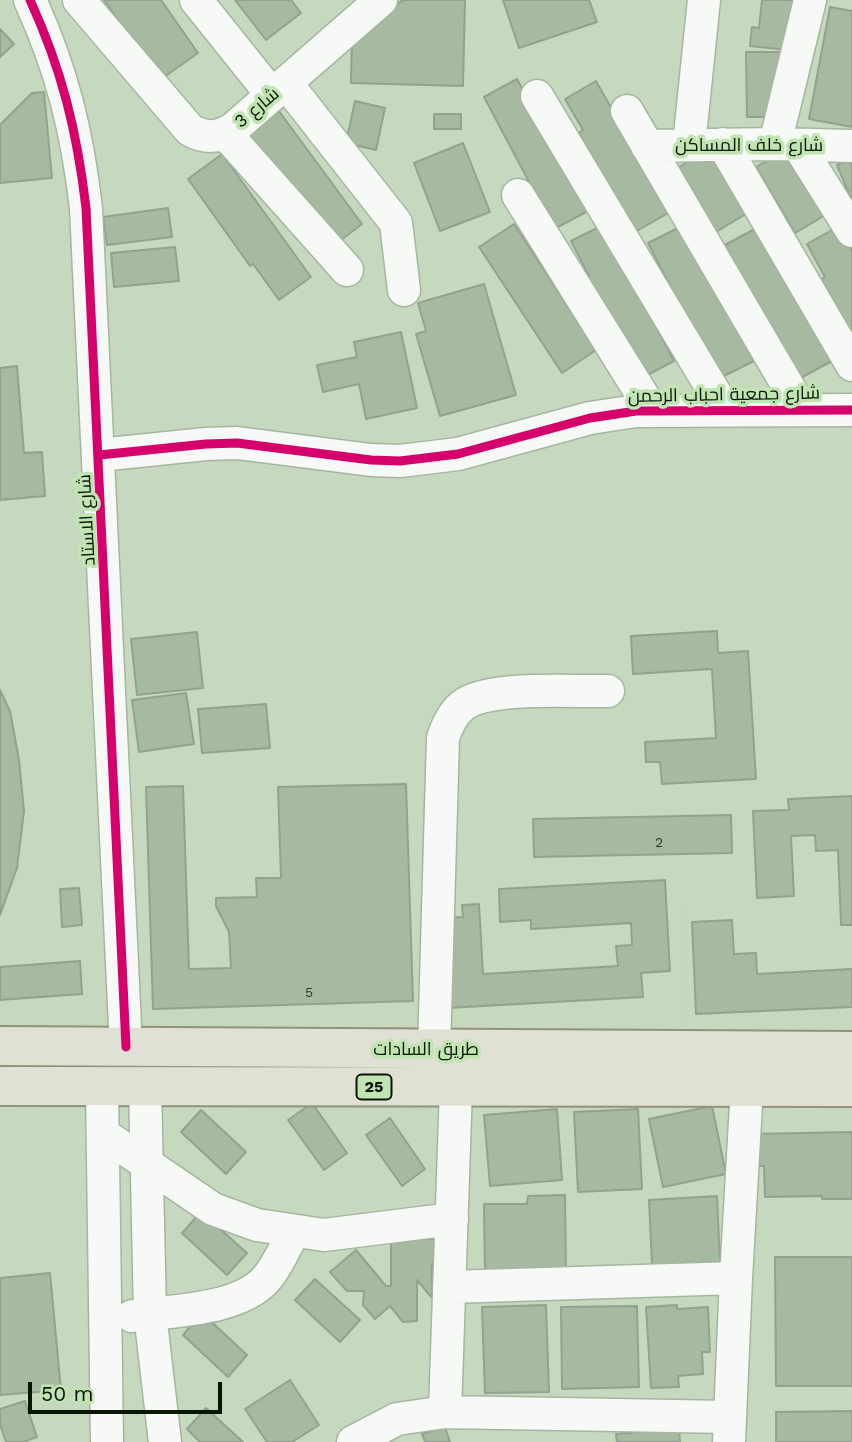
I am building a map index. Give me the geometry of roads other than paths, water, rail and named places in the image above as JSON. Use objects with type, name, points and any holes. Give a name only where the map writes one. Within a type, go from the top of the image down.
[{"type":"main road","name":"طريق السادات","points":[[0,1046],[852,1051]]},
{"type":"main road","name":"25","points":[[0,1086],[852,1087]]},
{"type":"street","name":"شارع الاستاد","points":[[30,0],[66,91],[79,149],[86,208],[126,1047]]},
{"type":"street","name":"شارع 3","points":[[79,0],[190,130],[208,137],[226,134],[381,0]]},
{"type":"street","points":[[196,0],[397,223],[404,290]]},
{"type":"street","points":[[689,145],[704,0]]},
{"type":"street","points":[[810,0],[787,145],[852,231]]},
{"type":"street","points":[[537,96],[725,410]]},
{"type":"street","points":[[626,111],[802,410]]},
{"type":"street","points":[[226,134],[347,270]]},
{"type":"street","points":[[723,145],[852,365]]},
{"type":"street","name":"شارع خلف المساكن","points":[[647,146],[852,146]]},
{"type":"street","points":[[518,195],[651,410]]},
{"type":"street","name":"شارع جمعية احباب الرحمن","points":[[99,455],[229,443],[371,460],[429,458],[458,454],[590,418],[651,410],[852,410]]},
{"type":"street","points":[[434,1050],[443,738],[450,720],[462,705],[480,696],[499,693],[608,691]]},
{"type":"street","points":[[145,1086],[150,1314],[165,1442]]},
{"type":"street","points":[[102,1087],[107,1442]]},
{"type":"street","points":[[353,1442],[403,1431],[445,1412],[729,1429],[747,1087]]},
{"type":"street","points":[[445,1412],[456,1088]]},
{"type":"street","points":[[103,1134],[213,1209],[257,1225],[324,1235],[452,1219]]},
{"type":"street","points":[[106,1320],[233,1301],[252,1292],[267,1278],[294,1231]]},
{"type":"street","points":[[449,1287],[736,1278]]}]
